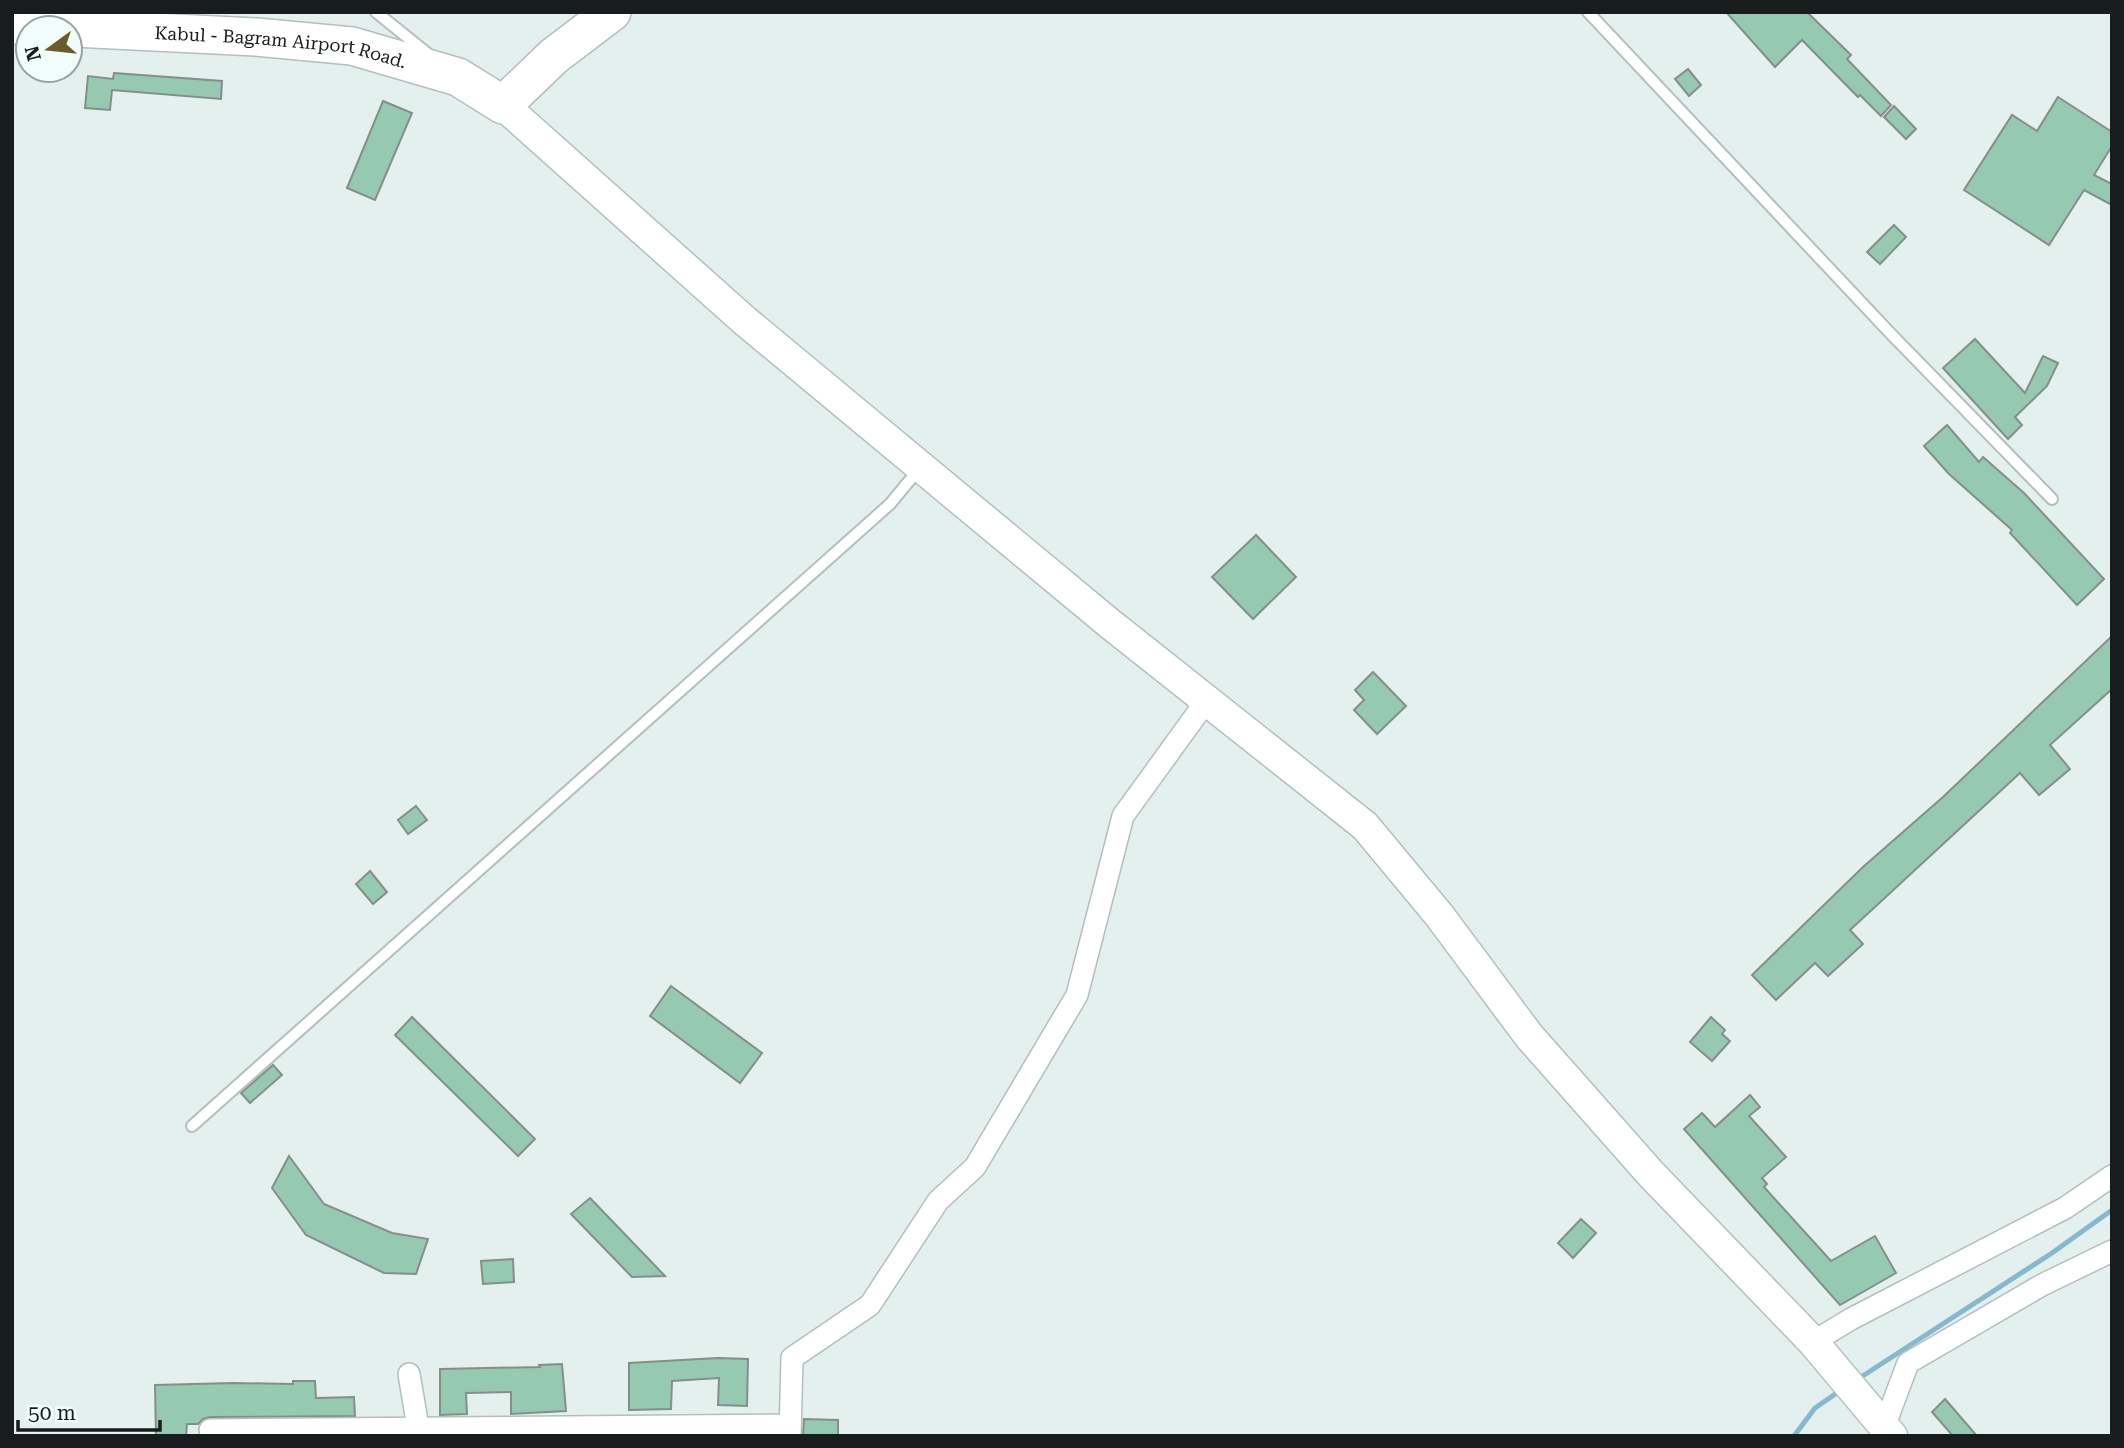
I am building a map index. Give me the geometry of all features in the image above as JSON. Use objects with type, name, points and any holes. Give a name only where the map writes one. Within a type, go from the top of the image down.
[{"type":"highway","points":[[503,106],[554,56],[612,12]]},
{"type":"highway","name":"Kabul - Bagram Airport Road.","points":[[84,27],[256,37],[352,46],[458,77],[503,106]]},
{"type":"main road","points":[[503,106],[745,321],[1109,623],[1365,826],[1439,915],[1538,1046],[1651,1174],[1816,1346],[1882,1424]]},
{"type":"street","points":[[210,1430],[790,1430],[792,1358],[870,1305],[938,1201],[975,1167],[1077,995],[1122,816],[1207,700]]},
{"type":"street","points":[[1816,1346],[1851,1319],[2065,1208],[2112,1176]]},
{"type":"street","points":[[1882,1424],[1908,1363],[2042,1285],[2112,1251]]},
{"type":"street","points":[[409,1374],[418,1432]]},
{"type":"lane","points":[[376,12],[458,77]]},
{"type":"lane","points":[[1588,12],[1891,334],[2052,499]]},
{"type":"lane","points":[[192,1126],[890,503],[922,466]]},
{"type":"building","points":[[1726,12],[1807,12],[1851,55],[1847,59],[1891,105],[1881,116],[1860,95],[1858,97],[1802,40],[1775,67]]},
{"type":"building","points":[[1688,69],[1701,85],[1689,96],[1675,79]]},
{"type":"building","points":[[114,73],[222,81],[221,99],[112,90],[110,110],[85,108],[88,76],[113,79]]},
{"type":"building","points":[[2058,97],[2112,132],[2112,146],[2094,175],[2112,184],[2112,205],[2084,190],[2049,245],[1964,190],[2012,115],[2037,131]]},
{"type":"building","points":[[383,101],[412,113],[375,200],[347,188]]},
{"type":"building","points":[[1894,106],[1916,129],[1906,139],[1884,117]]},
{"type":"building","points":[[1894,225],[1906,237],[1880,264],[1867,252]]},
{"type":"building","points":[[1975,339],[2025,393],[2043,356],[2058,363],[2047,386],[2015,417],[2022,425],[2008,439],[1943,368]]},
{"type":"building","points":[[1947,425],[1979,462],[1983,457],[2024,493],[2104,579],[2077,605],[2010,533],[2012,530],[1949,474],[1924,446]]},
{"type":"building","points":[[1256,535],[1296,577],[1253,619],[1212,577]]},
{"type":"building","points":[[2112,636],[2112,689],[2050,745],[2070,769],[2039,795],[2020,773],[1850,930],[1863,944],[1828,976],[1815,963],[1776,1000],[1752,975],[1863,867],[1943,797]]},
{"type":"building","points":[[1373,672],[1406,706],[1377,734],[1354,710],[1364,700],[1355,690]]},
{"type":"building","points":[[416,806],[427,820],[408,834],[398,820]]},
{"type":"building","points":[[370,871],[387,892],[373,904],[356,884]]},
{"type":"building","points":[[671,986],[762,1053],[740,1083],[650,1016]]},
{"type":"building","points":[[412,1017],[535,1139],[518,1156],[395,1035]]},
{"type":"building","points":[[1711,1017],[1725,1030],[1722,1034],[1730,1041],[1712,1061],[1690,1042]]},
{"type":"building","points":[[273,1065],[282,1075],[250,1103],[241,1093]]},
{"type":"building","points":[[1750,1095],[1760,1107],[1749,1116],[1786,1157],[1762,1178],[1767,1184],[1764,1187],[1831,1261],[1875,1236],[1896,1273],[1840,1305],[1684,1129],[1702,1113],[1715,1127]]},
{"type":"building","points":[[289,1156],[324,1204],[392,1233],[428,1239],[416,1274],[384,1273],[306,1235],[272,1188]]},
{"type":"building","points":[[590,1198],[665,1276],[632,1277],[571,1214]]},
{"type":"building","points":[[1581,1219],[1596,1233],[1573,1258],[1558,1243]]},
{"type":"building","points":[[513,1259],[514,1282],[483,1284],[481,1261]]},
{"type":"building","points":[[748,1359],[747,1406],[718,1405],[719,1378],[672,1381],[671,1409],[629,1410],[629,1363]]},
{"type":"building","points":[[562,1364],[566,1411],[511,1414],[511,1392],[466,1393],[467,1414],[440,1415],[440,1369]]},
{"type":"building","points":[[293,1381],[315,1381],[316,1398],[354,1397],[355,1416],[210,1417],[198,1424],[187,1424],[186,1436],[156,1436],[155,1385],[293,1384]]},
{"type":"building","points":[[1945,1399],[1977,1436],[1953,1436],[1932,1412]]},
{"type":"building","points":[[804,1419],[838,1420],[838,1436],[803,1436]]},
{"type":"waterway","points":[[1858,1379],[2052,1253],[2112,1210]]},
{"type":"waterway","points":[[1794,1436],[1815,1408],[1841,1390]]}]
